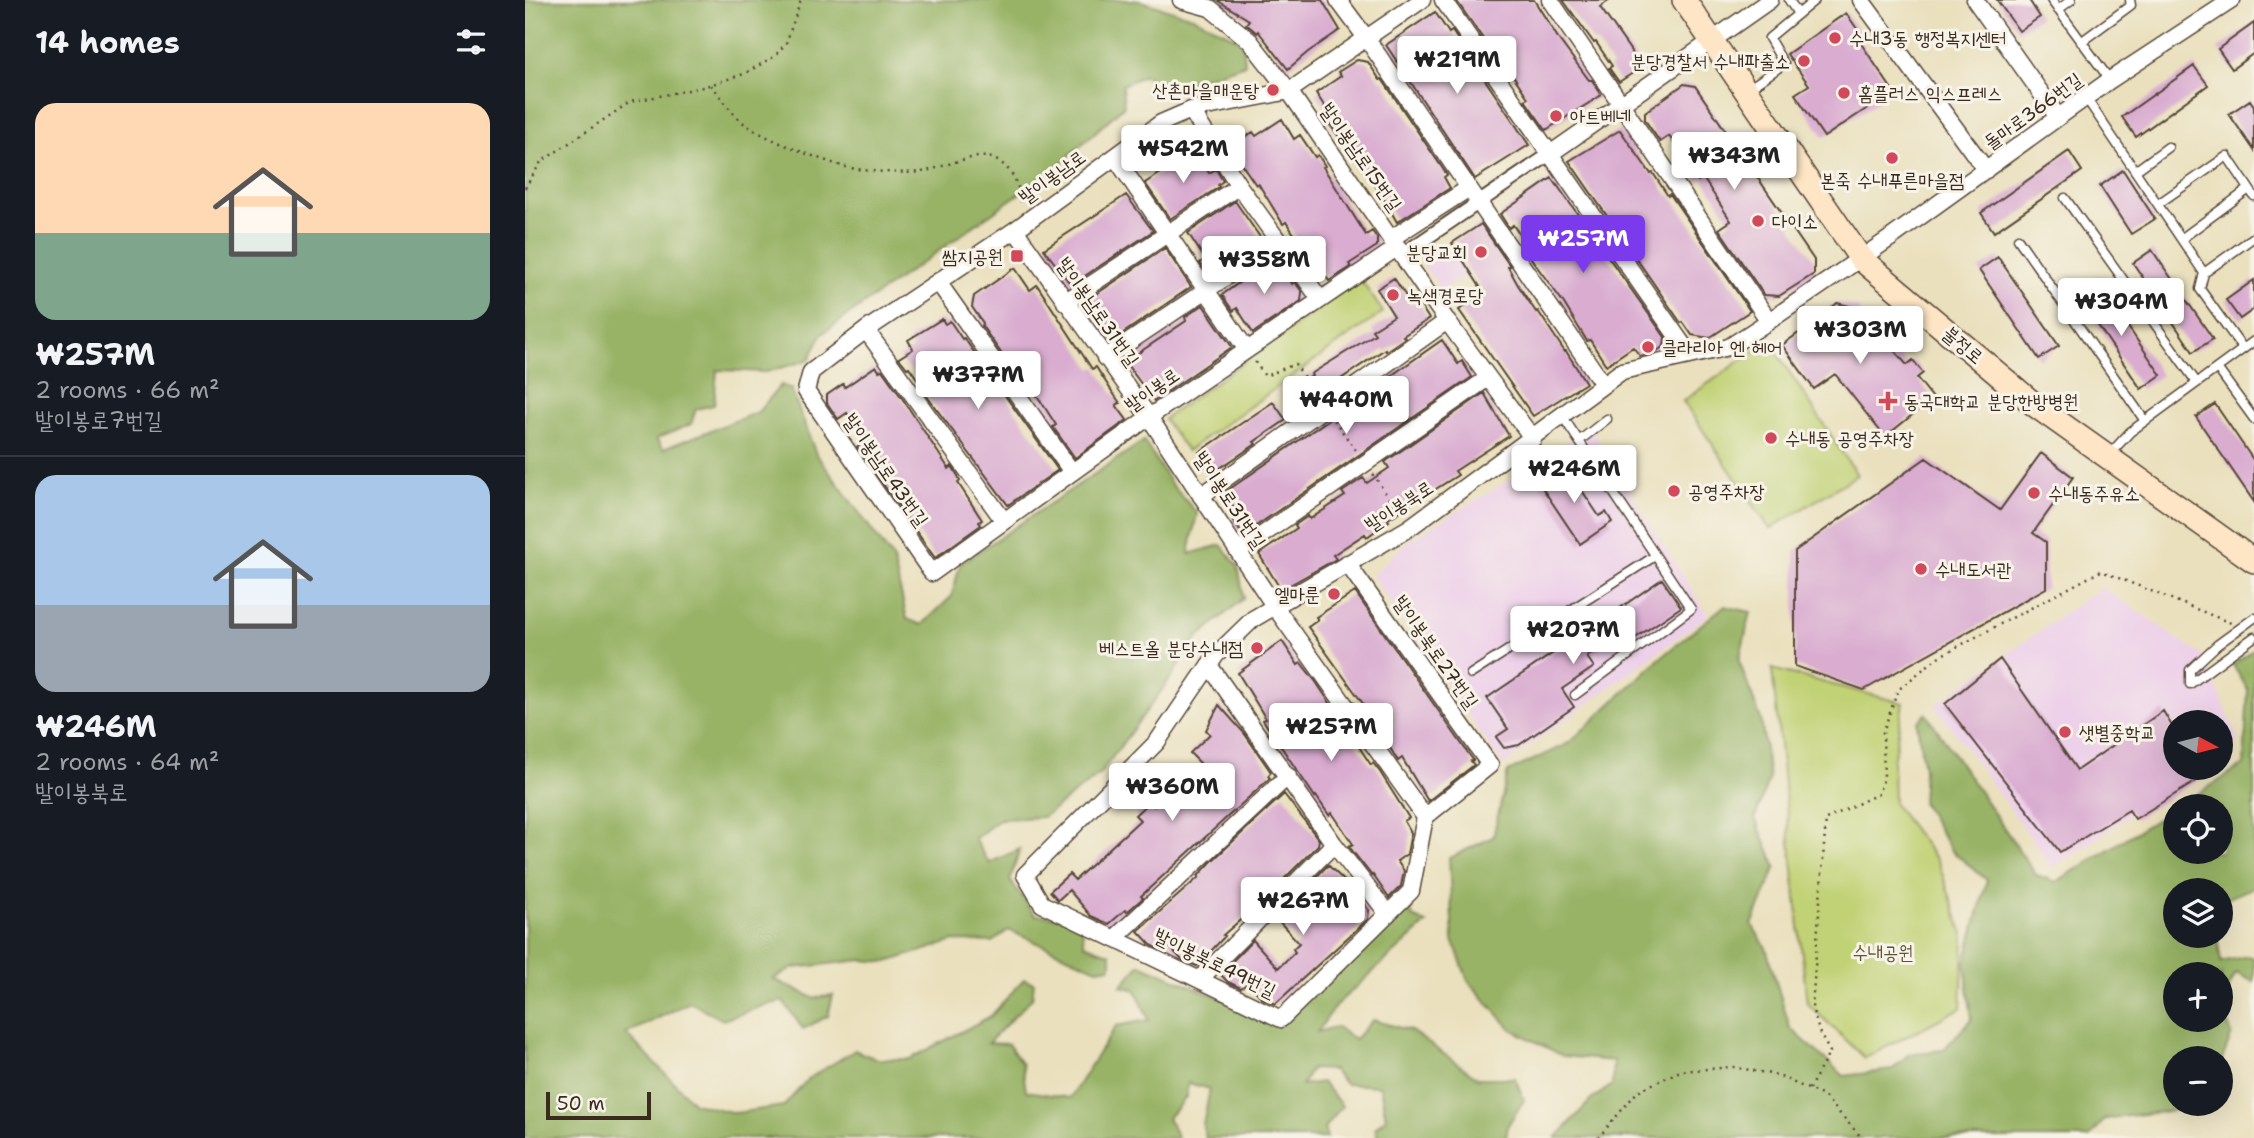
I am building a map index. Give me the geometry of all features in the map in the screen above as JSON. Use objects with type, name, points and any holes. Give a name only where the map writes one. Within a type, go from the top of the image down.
[{"type":"main road","name":"불정로","points":[[1684,0],[1861,259],[2036,406],[2254,561]]},
{"type":"street","name":"발이봉남로15번길","points":[[1181,0],[1210,8],[1250,41],[1289,91],[1447,321],[1533,439]]},
{"type":"street","points":[[1338,0],[1603,384]]},
{"type":"street","name":"발이봉남로","points":[[806,391],[811,372],[866,330],[1019,227],[1161,122],[1191,110],[1289,91],[1422,0]]},
{"type":"street","points":[[1443,0],[1690,355]]},
{"type":"street","points":[[1550,0],[1769,321]]},
{"type":"street","name":"발이봉로","points":[[932,573],[1149,417],[1320,299],[1398,247],[1480,203],[1770,0]]},
{"type":"street","points":[[1861,0],[1986,170]]},
{"type":"street","points":[[1975,0],[2058,117]]},
{"type":"street","name":"돌마로366번길","points":[[1861,259],[2058,117],[2232,0]]},
{"type":"street","points":[[1191,110],[1239,186],[1320,299]]},
{"type":"street","points":[[1115,157],[1247,350]]},
{"type":"street","points":[[1065,302],[1239,186]]},
{"type":"street","points":[[1398,247],[1469,188]]},
{"type":"street","name":"발이봉남로31번길","points":[[1019,227],[1065,302],[1149,417]]},
{"type":"street","points":[[1105,358],[1278,242]]},
{"type":"street","name":"발이봉북로","points":[[1025,875],[1157,742],[1216,655],[1253,619],[1409,528],[1622,371],[1729,347],[1861,259]]},
{"type":"street","points":[[938,282],[1072,472]]},
{"type":"street","points":[[1201,495],[1447,321]]},
{"type":"street","points":[[866,330],[1004,521]]},
{"type":"street","points":[[1239,551],[1488,378]]},
{"type":"street","name":"발이봉남로43번길","points":[[806,391],[932,573]]},
{"type":"street","name":"발이봉로31번길","points":[[1149,417],[1275,607],[1425,817]]},
{"type":"street","name":"발이봉북로27번길","points":[[1346,563],[1490,765],[1425,817]]},
{"type":"street","points":[[1209,665],[1334,844],[1388,914]]},
{"type":"street","points":[[1115,938],[1287,776]]},
{"type":"street","name":"발이봉북로49번길","points":[[1025,875],[1042,904],[1281,1019],[1411,891],[1425,817]]},
{"type":"street","points":[[1200,979],[1334,844]]},
{"type":"lane","points":[[1789,0],[1798,14]]},
{"type":"lane","points":[[1746,91],[1784,64],[1769,38],[1815,0]]},
{"type":"lane","points":[[2051,0],[2111,80]]},
{"type":"lane","points":[[2058,10],[2071,0]]},
{"type":"lane","points":[[2081,42],[2131,5],[2130,0]]},
{"type":"lane","points":[[2086,98],[2204,273]]},
{"type":"lane","points":[[2135,171],[2168,147]]},
{"type":"lane","points":[[2158,204],[2227,156],[2252,192],[2181,239]]},
{"type":"lane","points":[[2065,198],[2197,383]]},
{"type":"lane","points":[[2243,349],[2200,289],[2204,273],[2254,237]]},
{"type":"lane","points":[[2018,239],[2145,421]]},
{"type":"lane","points":[[2108,456],[2130,432],[2254,341]]},
{"type":"lane","points":[[2217,368],[2254,419]]},
{"type":"lane","points":[[1561,414],[1691,609],[1575,695]]},
{"type":"lane","points":[[1579,441],[1608,419]]},
{"type":"lane","points":[[1471,674],[1655,556]]},
{"type":"lane","points":[[2254,618],[2217,645],[2190,670],[2190,684],[2254,637]]},
{"type":"path","points":[[525,188],[541,162],[630,102],[711,85],[744,74],[775,56],[786,43],[801,0]]},
{"type":"path","points":[[711,85],[750,128],[846,167],[924,172],[972,158],[993,159],[1015,176],[1020,189],[1019,227]]},
{"type":"path","points":[[1247,350],[1265,376],[1295,364],[1324,406]]},
{"type":"path","points":[[1809,1089],[1830,1052],[1820,1034],[1812,1009],[1826,819],[1878,794],[1884,778],[1883,732],[1898,690],[1938,657],[2101,571],[2233,624]]},
{"type":"path","points":[[1598,1138],[1638,1091],[1680,1071],[1734,1067],[1776,1075],[1824,1096],[1862,1138]]},
{"type":"shaded area","points":[[1448,245],[1466,274],[1442,290],[1421,263]]},
{"type":"shaded area","points":[[1589,426],[1708,615],[1503,766],[1372,576],[1406,542],[1558,451]]},
{"type":"shaded area","name":"샛별중학교","points":[[2102,587],[2203,656],[2226,710],[2163,710],[2163,780],[2181,780],[2053,868],[1935,705]]},
{"type":"shaded area","name":"샛별중학교","points":[[2233,727],[2239,741],[2233,745]]},
{"type":"green space","points":[[525,0],[1137,0],[1193,17],[1243,41],[1245,64],[1161,92],[1145,75],[1122,85],[1124,106],[1059,165],[822,334],[809,360],[766,372],[717,370],[714,405],[696,409],[691,424],[656,439],[663,449],[758,412],[781,385],[791,389],[816,454],[893,559],[907,619],[922,625],[952,596],[960,564],[1144,441],[1171,484],[1197,513],[1189,554],[1221,545],[1238,566],[1244,598],[1197,638],[1100,774],[1043,817],[1000,819],[974,839],[989,863],[1020,849],[1010,880],[1035,915],[1081,919],[1084,944],[1111,954],[1111,967],[1097,969],[1008,930],[993,942],[954,941],[887,962],[862,960],[793,968],[773,979],[814,998],[833,995],[828,1016],[803,1029],[783,1001],[723,1020],[690,1002],[626,1034],[694,1103],[735,1113],[784,1106],[808,1079],[855,1050],[876,1059],[910,1059],[991,1016],[1024,979],[1034,983],[1032,998],[988,1043],[1008,1044],[1022,1064],[1026,1091],[1070,1098],[1116,1026],[1149,1020],[1136,990],[1121,986],[1140,964],[1246,1009],[1287,1016],[1411,900],[1412,917],[1427,923],[1337,1004],[1317,1032],[1335,1027],[1355,1039],[1373,1020],[1411,1031],[1478,1078],[1515,1078],[1524,1100],[1508,1125],[1506,1138],[1378,1138],[1375,1128],[1386,1118],[1380,1086],[1345,1084],[1333,1070],[1311,1069],[1302,1085],[1322,1082],[1342,1106],[1324,1128],[1327,1138],[1205,1138],[1203,1124],[1210,1089],[1188,1083],[1186,1097],[1167,1119],[1177,1138],[525,1138]]},
{"type":"green space","points":[[1360,279],[1383,312],[1187,451],[1164,419]]},
{"type":"green space","name":"수내동 공영주차장","points":[[1769,341],[1857,475],[1770,529],[1683,401]]},
{"type":"green space","points":[[1724,606],[1751,612],[1739,661],[1761,720],[1769,778],[1755,818],[1776,867],[1752,925],[1766,948],[1790,1028],[1844,1076],[1892,1070],[1909,1054],[1943,1050],[1972,1019],[1965,963],[1987,880],[1951,850],[1922,802],[1924,769],[1917,723],[1926,713],[2036,875],[2056,882],[2163,815],[2163,864],[2233,864],[2233,794],[2198,794],[2220,780],[2233,780],[2233,772],[2244,765],[2248,690],[2233,665],[2254,649],[2254,887],[2233,896],[2233,878],[2163,878],[2163,948],[2219,948],[2221,962],[2163,962],[2163,1032],[2231,1032],[2227,1046],[2163,1046],[2163,1112],[2105,1119],[2089,1138],[1556,1138],[1591,1100],[1612,1085],[1613,1061],[1563,1056],[1511,1029],[1468,981],[1453,940],[1449,858],[1493,837],[1508,772],[1569,743],[1659,659]]},
{"type":"green space","name":"수내공원","points":[[1772,669],[1903,703],[1893,762],[1894,804],[1938,862],[1964,937],[1961,1008],[1865,1058],[1807,1003]]},
{"type":"green space","points":[[2248,956],[2254,958],[2254,982],[2236,973],[2233,979],[2233,962],[2221,962]]},
{"type":"building","points":[[1217,0],[1322,0],[1340,30],[1288,69],[1258,31],[1257,33],[1246,24],[1249,20]]},
{"type":"building","points":[[1456,0],[1534,0],[1560,41],[1589,80],[1592,80],[1600,96],[1546,130],[1525,100],[1528,98],[1510,71],[1507,73]]},
{"type":"building","points":[[1563,0],[1610,0],[1600,7],[1642,67],[1619,82],[1596,42],[1594,43]]},
{"type":"building","points":[[1997,0],[2029,0],[2040,17],[2019,31]]},
{"type":"building","points":[[1435,12],[1449,33],[1452,31],[1529,145],[1475,179],[1386,45]]},
{"type":"building","name":"홈플러스 익스프레스","points":[[1846,13],[1862,36],[1858,39],[1893,91],[1824,137],[1795,94],[1809,85],[1787,54]]},
{"type":"building","points":[[2254,23],[2254,53],[2232,69],[2218,49]]},
{"type":"building","points":[[1357,60],[1368,62],[1380,80],[1382,79],[1447,175],[1444,177],[1450,188],[1397,222],[1379,191],[1325,118],[1330,115],[1316,93],[1341,76],[1338,72]]},
{"type":"building","points":[[2194,66],[2208,85],[2136,137],[2122,117]]},
{"type":"building","points":[[1684,84],[1695,86],[1814,260],[1814,274],[1779,296],[1764,295],[1719,229],[1731,221],[1703,178],[1698,181],[1669,136],[1660,142],[1645,120],[1645,112]]},
{"type":"building","points":[[2250,100],[2254,106],[2254,150],[2229,114]]},
{"type":"building","points":[[1282,119],[1294,139],[1300,135],[1315,157],[1318,155],[1366,235],[1372,231],[1377,238],[1377,246],[1329,281],[1315,261],[1310,264],[1302,251],[1304,249],[1286,222],[1283,224],[1258,183],[1256,185],[1230,147],[1253,132],[1256,136]]},
{"type":"building","points":[[1620,130],[1668,196],[1670,194],[1750,311],[1709,338],[1692,335],[1683,322],[1681,323],[1569,161]]},
{"type":"building","points":[[1195,151],[1209,173],[1216,169],[1223,181],[1219,187],[1170,219],[1145,183]]},
{"type":"building","points":[[2069,151],[2082,171],[1994,232],[1981,213]]},
{"type":"building","points":[[2123,170],[2155,219],[2131,234],[2100,186]]},
{"type":"building","points":[[1552,178],[1665,337],[1664,346],[1654,353],[1640,356],[1633,347],[1606,365],[1527,252],[1530,250],[1513,225],[1509,228],[1500,214]]},
{"type":"building","points":[[1126,195],[1153,231],[1071,285],[1044,249]]},
{"type":"building","points":[[1235,201],[1262,240],[1209,276],[1200,263],[1205,259],[1188,233]]},
{"type":"building","points":[[1481,224],[1510,266],[1508,267],[1518,285],[1586,383],[1533,416],[1459,310],[1484,293],[1452,243]]},
{"type":"building","points":[[1165,248],[1191,287],[1110,342],[1083,303]]},
{"type":"building","points":[[2152,250],[2213,339],[2193,352],[2133,263]]},
{"type":"building","points":[[1998,257],[2059,346],[2039,359],[1979,270]]},
{"type":"building","points":[[1273,258],[1292,284],[1295,282],[1302,292],[1301,301],[1253,333],[1237,308],[1233,311],[1222,295]]},
{"type":"building","points":[[1015,268],[1030,290],[1037,285],[1092,369],[1096,367],[1120,403],[1116,405],[1127,420],[1075,458],[1053,427],[1056,425],[1042,403],[1024,377],[1020,380],[972,307],[974,296]]},
{"type":"building","points":[[1394,278],[1411,304],[1417,300],[1429,319],[1386,351],[1385,349],[1301,406],[1290,390],[1375,334],[1372,330],[1394,316],[1377,289]]},
{"type":"building","points":[[2254,280],[2254,309],[2240,319],[2226,300]]},
{"type":"building","points":[[2100,286],[2161,375],[2141,389],[2081,300]]},
{"type":"building","points":[[1837,303],[1857,308],[1907,365],[1913,360],[1923,373],[1917,378],[1933,398],[1885,437],[1835,374],[1814,389],[1782,345],[1800,332],[1802,334]]},
{"type":"building","points":[[1203,305],[1232,347],[1154,401],[1125,362],[1186,321],[1185,317]]},
{"type":"building","points":[[942,319],[945,324],[950,321],[962,339],[964,338],[1058,470],[1008,505],[926,395],[909,367],[899,358],[913,349],[908,340]]},
{"type":"building","points":[[1442,340],[1458,364],[1462,361],[1472,377],[1243,535],[1233,521],[1240,516],[1224,493]]},
{"type":"building","points":[[876,366],[879,371],[882,370],[902,398],[949,469],[952,466],[960,481],[958,483],[982,520],[979,522],[981,525],[935,558],[857,447],[866,442],[847,413],[838,419],[827,403],[827,395],[843,384],[845,387]]},
{"type":"building","points":[[1484,393],[1509,436],[1455,471],[1458,475],[1388,519],[1389,521],[1367,537],[1365,534],[1333,555],[1336,559],[1281,590],[1259,554],[1297,528],[1295,525],[1308,516],[1310,519],[1345,496],[1342,492],[1363,478],[1367,483],[1389,468],[1385,462]]},
{"type":"building","points":[[1273,402],[1286,420],[1211,474],[1199,452]]},
{"type":"building","points":[[2215,404],[2254,461],[2254,502],[2196,417]]},
{"type":"building","name":"수내도서관","points":[[2041,453],[2073,477],[2033,533],[2046,542],[2046,588],[1864,690],[1795,666],[1795,551],[1926,458],[2000,510]]},
{"type":"building","points":[[1565,465],[1599,516],[1606,512],[1612,522],[1580,544],[1539,483]]},
{"type":"building","points":[[1662,579],[1681,607],[1622,647],[1615,637],[1587,657],[1594,667],[1562,689],[1574,707],[1519,745],[1504,748],[1496,737],[1508,729],[1487,698],[1562,647],[1557,639],[1578,625],[1584,633]]},
{"type":"building","points":[[1355,592],[1473,760],[1471,761],[1474,765],[1428,801],[1402,758],[1398,761],[1364,705],[1308,627],[1318,620],[1316,617]]},
{"type":"building","points":[[1282,641],[1298,665],[1301,663],[1316,682],[1409,818],[1404,821],[1411,833],[1407,854],[1397,861],[1404,871],[1401,886],[1389,898],[1349,846],[1353,844],[1332,813],[1329,815],[1315,797],[1263,720],[1266,719],[1238,673]]},
{"type":"building","points":[[2000,659],[2077,770],[2163,711],[2163,780],[2198,780],[2175,794],[2163,794],[2163,802],[2135,819],[2129,810],[2060,852],[1945,704]]},
{"type":"building","points":[[1219,705],[1244,733],[1271,772],[1268,776],[1270,778],[1141,896],[1143,898],[1109,924],[1091,916],[1069,890],[1058,900],[1050,891],[1069,874],[1075,880],[1140,820],[1135,815],[1150,801],[1154,806],[1202,765],[1190,753],[1210,734],[1206,730]]},
{"type":"building","points":[[1284,794],[1319,840],[1318,845],[1261,902],[1223,935],[1225,936],[1197,966],[1182,960],[1164,941],[1157,948],[1150,944],[1138,931],[1199,877],[1213,860]]},
{"type":"building","points":[[1328,865],[1360,896],[1358,898],[1369,910],[1368,919],[1275,1004],[1262,998],[1248,983],[1241,988],[1228,982],[1220,974],[1253,940],[1278,968],[1295,952],[1293,949],[1299,943],[1276,918]]},
{"type":"place","name":"수내3동 행정복지센터","points":[[1835,38]]},
{"type":"place","name":"분당경찰서 수내파출소","points":[[1804,61]]},
{"type":"place","name":"산촌마을매운탕","points":[[1273,90]]},
{"type":"place","name":"홈플러스 익스프레스","points":[[1844,93]]},
{"type":"place","name":"아트베네","points":[[1556,116]]},
{"type":"place","name":"본죽 수내푸른마을점","points":[[1892,158]]},
{"type":"place","name":"다이소","points":[[1758,221]]},
{"type":"place","name":"분당교회","points":[[1481,252]]},
{"type":"place","name":"쌈지공원","points":[[1017,256]]},
{"type":"place","name":"녹색경로당","points":[[1393,295]]},
{"type":"place","name":"클라리아 엔 헤어","points":[[1648,347]]},
{"type":"place","name":"동국대학교 분당한방병원","points":[[1888,401]]},
{"type":"place","name":"수내동 공영주차장","points":[[1771,438]]},
{"type":"place","name":"공영주차장","points":[[1674,491]]},
{"type":"place","name":"수내동주유소","points":[[2034,493]]},
{"type":"place","name":"수내도서관","points":[[1921,569]]},
{"type":"place","name":"엘마룬","points":[[1334,594]]},
{"type":"place","name":"베스트올 분당수내점","points":[[1257,648]]},
{"type":"place","name":"샛별중학교","points":[[2065,732]]}]
